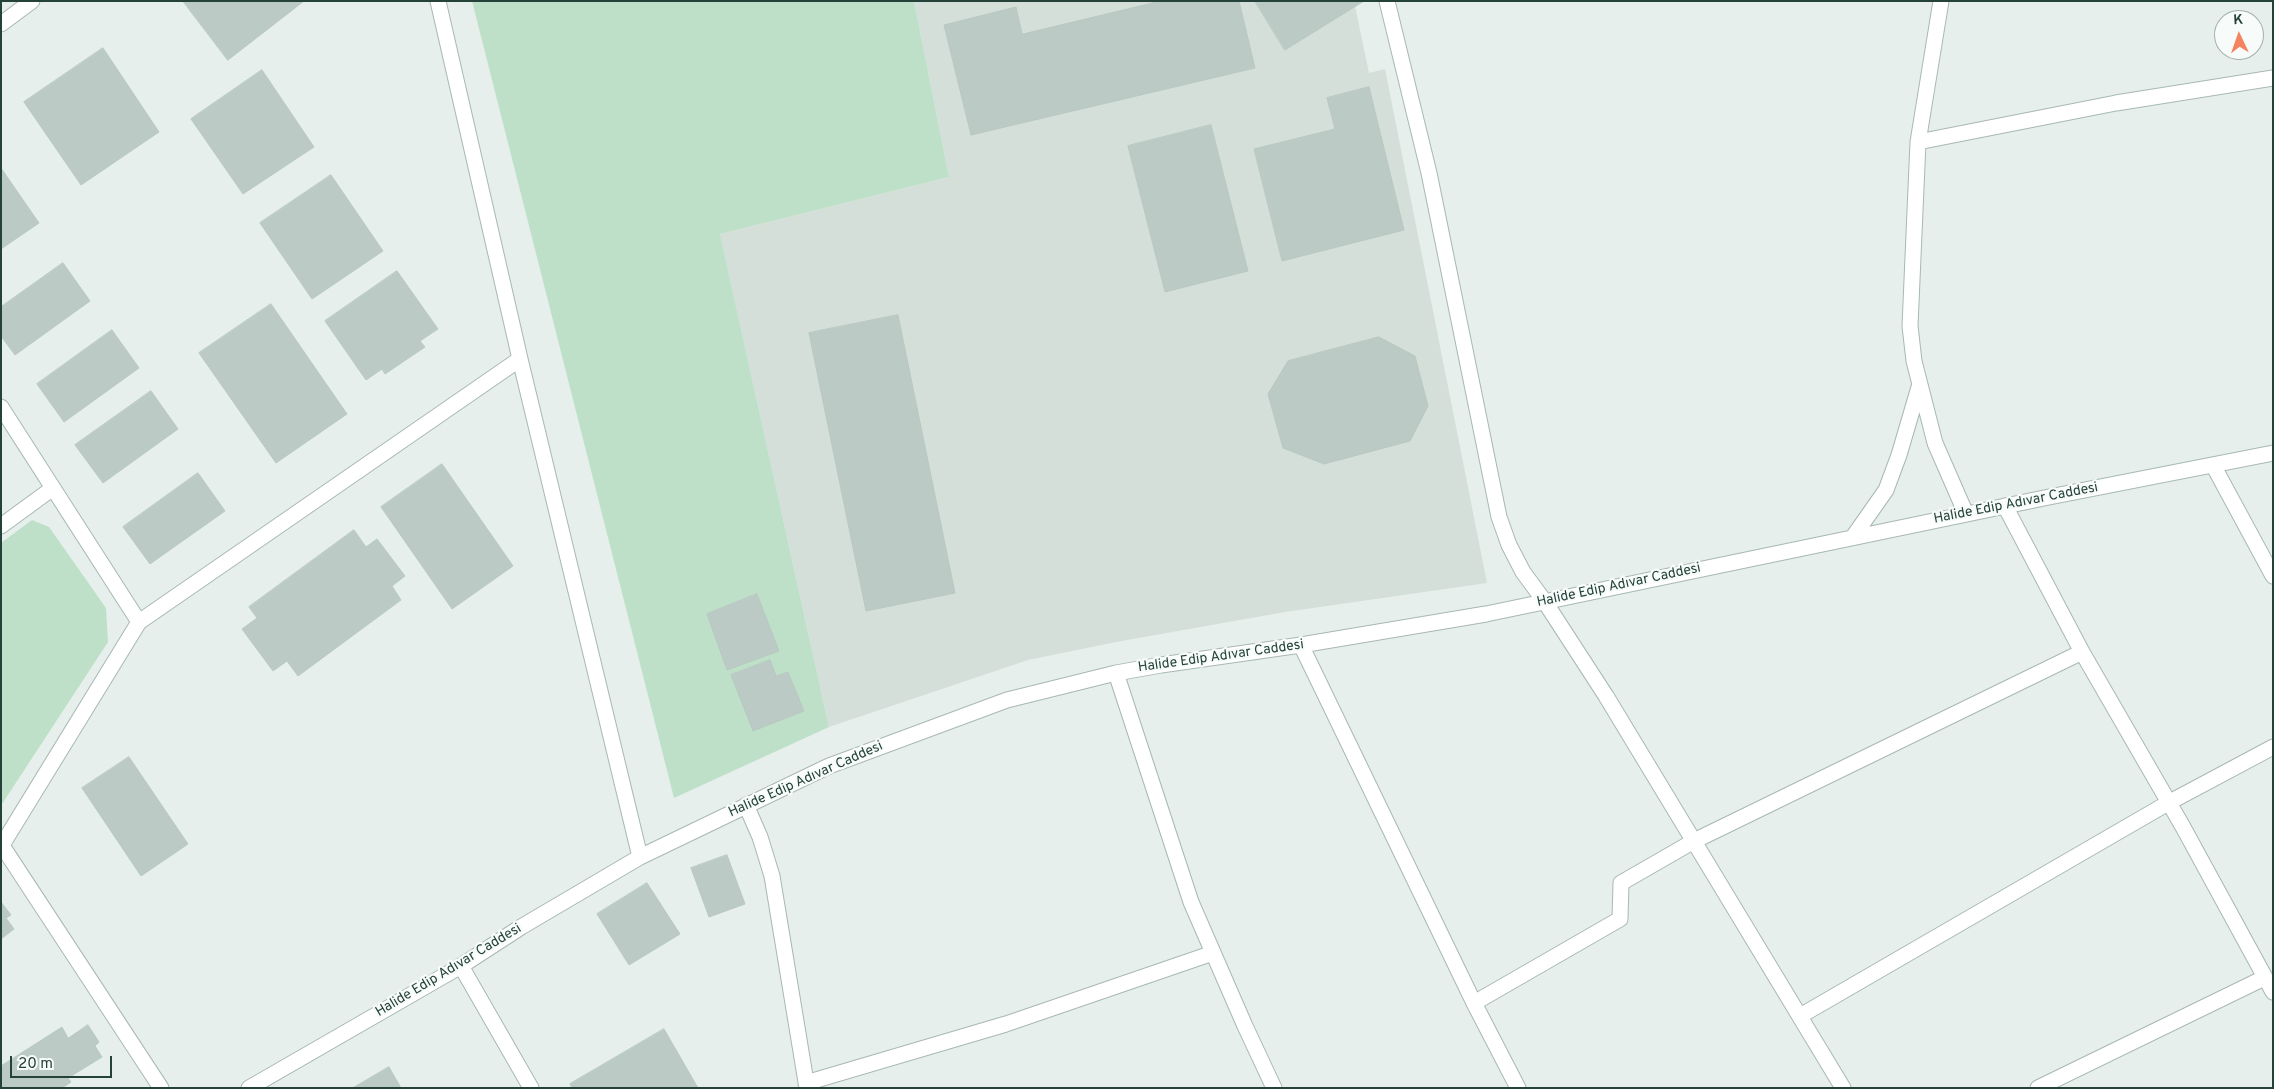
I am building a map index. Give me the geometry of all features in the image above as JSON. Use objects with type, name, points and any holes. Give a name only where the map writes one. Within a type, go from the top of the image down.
[{"type":"street","points":[[1,24],[32,1]]},
{"type":"street","points":[[438,1],[520,359],[640,857]]},
{"type":"street","points":[[1387,1],[1429,173],[1499,516],[1509,545],[1523,572],[1545,602],[1606,696],[1843,1088]]},
{"type":"street","points":[[1942,1],[1918,142],[1910,326],[1919,386],[1935,443],[1966,514]]},
{"type":"street","points":[[1918,142],[2116,102],[2273,78]]},
{"type":"street","points":[[161,1088],[2,844],[139,622],[520,359]]},
{"type":"street","points":[[1853,537],[1886,490],[1899,455],[1919,386]]},
{"type":"street","points":[[1,407],[139,622]]},
{"type":"street","name":"Halide Edip Adıvar Caddesi","points":[[249,1088],[461,966],[521,927],[640,857],[829,766],[989,706],[1116,673],[1486,614],[1853,537],[2273,453]]},
{"type":"street","points":[[2213,465],[2273,576]]},
{"type":"street","points":[[1,526],[53,488]]},
{"type":"street","points":[[2005,506],[2082,652],[2273,992]]},
{"type":"street","points":[[1301,645],[1474,1003],[1518,1088]]},
{"type":"street","points":[[1474,1003],[1620,919],[1621,883],[1694,841],[2082,652]]},
{"type":"street","points":[[1116,673],[1191,902],[1274,1088]]},
{"type":"street","points":[[1800,1016],[2168,803],[2273,747]]},
{"type":"street","points":[[746,805],[760,837],[772,876],[806,1085],[1006,1024],[1213,953]]},
{"type":"street","points":[[461,966],[531,1088]]},
{"type":"street","points":[[2038,1088],[2264,978]]},
{"type":"shaded area","points":[[914,1],[1255,1],[1285,50],[1355,6],[1369,73],[1385,69],[1487,583],[1285,612],[1116,642],[1028,660],[829,727],[720,234],[949,177]]},
{"type":"green space","points":[[472,1],[914,1],[949,177],[720,234],[829,727],[674,798]]},
{"type":"green space","points":[[32,520],[49,527],[106,608],[108,642],[2,804],[1,543]]},
{"type":"building","points":[[183,1],[304,1],[228,60]]},
{"type":"building","points":[[1161,1],[1239,1],[1255,68],[971,135],[944,25],[1016,7],[1022,34]]},
{"type":"building","points":[[1255,1],[1364,1],[1285,50]]},
{"type":"building","points":[[103,48],[159,132],[81,185],[24,102]]},
{"type":"building","points":[[262,70],[314,147],[243,194],[191,119]]},
{"type":"building","points":[[1369,87],[1404,230],[1282,261],[1254,149],[1335,129],[1327,98]]},
{"type":"building","points":[[1211,125],[1248,271],[1165,292],[1128,146]]},
{"type":"building","points":[[1,168],[39,223],[1,249]]},
{"type":"building","points":[[331,175],[383,251],[312,299],[260,223]]},
{"type":"building","points":[[63,263],[90,301],[15,355],[1,336],[1,307]]},
{"type":"building","points":[[397,271],[438,329],[420,341],[425,347],[385,374],[382,369],[366,380],[325,321]]},
{"type":"building","points":[[271,304],[347,414],[276,463],[199,353]]},
{"type":"building","points":[[898,315],[955,593],[866,611],[809,333]]},
{"type":"building","points":[[112,330],[139,368],[64,422],[37,384]]},
{"type":"building","points":[[1379,337],[1415,356],[1428,406],[1410,441],[1324,464],[1283,448],[1268,394],[1288,361]]},
{"type":"building","points":[[151,391],[178,429],[103,483],[75,445]]},
{"type":"building","points":[[442,464],[513,566],[452,609],[381,507]]},
{"type":"building","points":[[198,473],[225,511],[150,564],[123,527]]},
{"type":"building","points":[[354,530],[366,547],[377,539],[405,576],[392,586],[401,600],[298,676],[287,661],[273,671],[242,629],[257,618],[249,607]]},
{"type":"building","points":[[757,594],[779,651],[727,670],[707,614]]},
{"type":"building","points":[[770,660],[776,676],[788,672],[804,711],[753,731],[731,675]]},
{"type":"building","points":[[129,757],[188,844],[141,876],[82,788]]},
{"type":"building","points":[[727,855],[745,904],[709,917],[691,868]]},
{"type":"building","points":[[647,883],[680,934],[629,965],[597,914]]},
{"type":"building","points":[[1,902],[11,915],[6,918],[14,929],[1,939]]},
{"type":"building","points":[[88,1025],[99,1042],[95,1046],[102,1057],[68,1078],[71,1082],[62,1088],[1,1088],[1,1066],[62,1027],[68,1038]]},
{"type":"building","points":[[664,1029],[698,1088],[572,1088],[570,1084]]},
{"type":"building","points":[[389,1067],[401,1088],[353,1088]]}]
